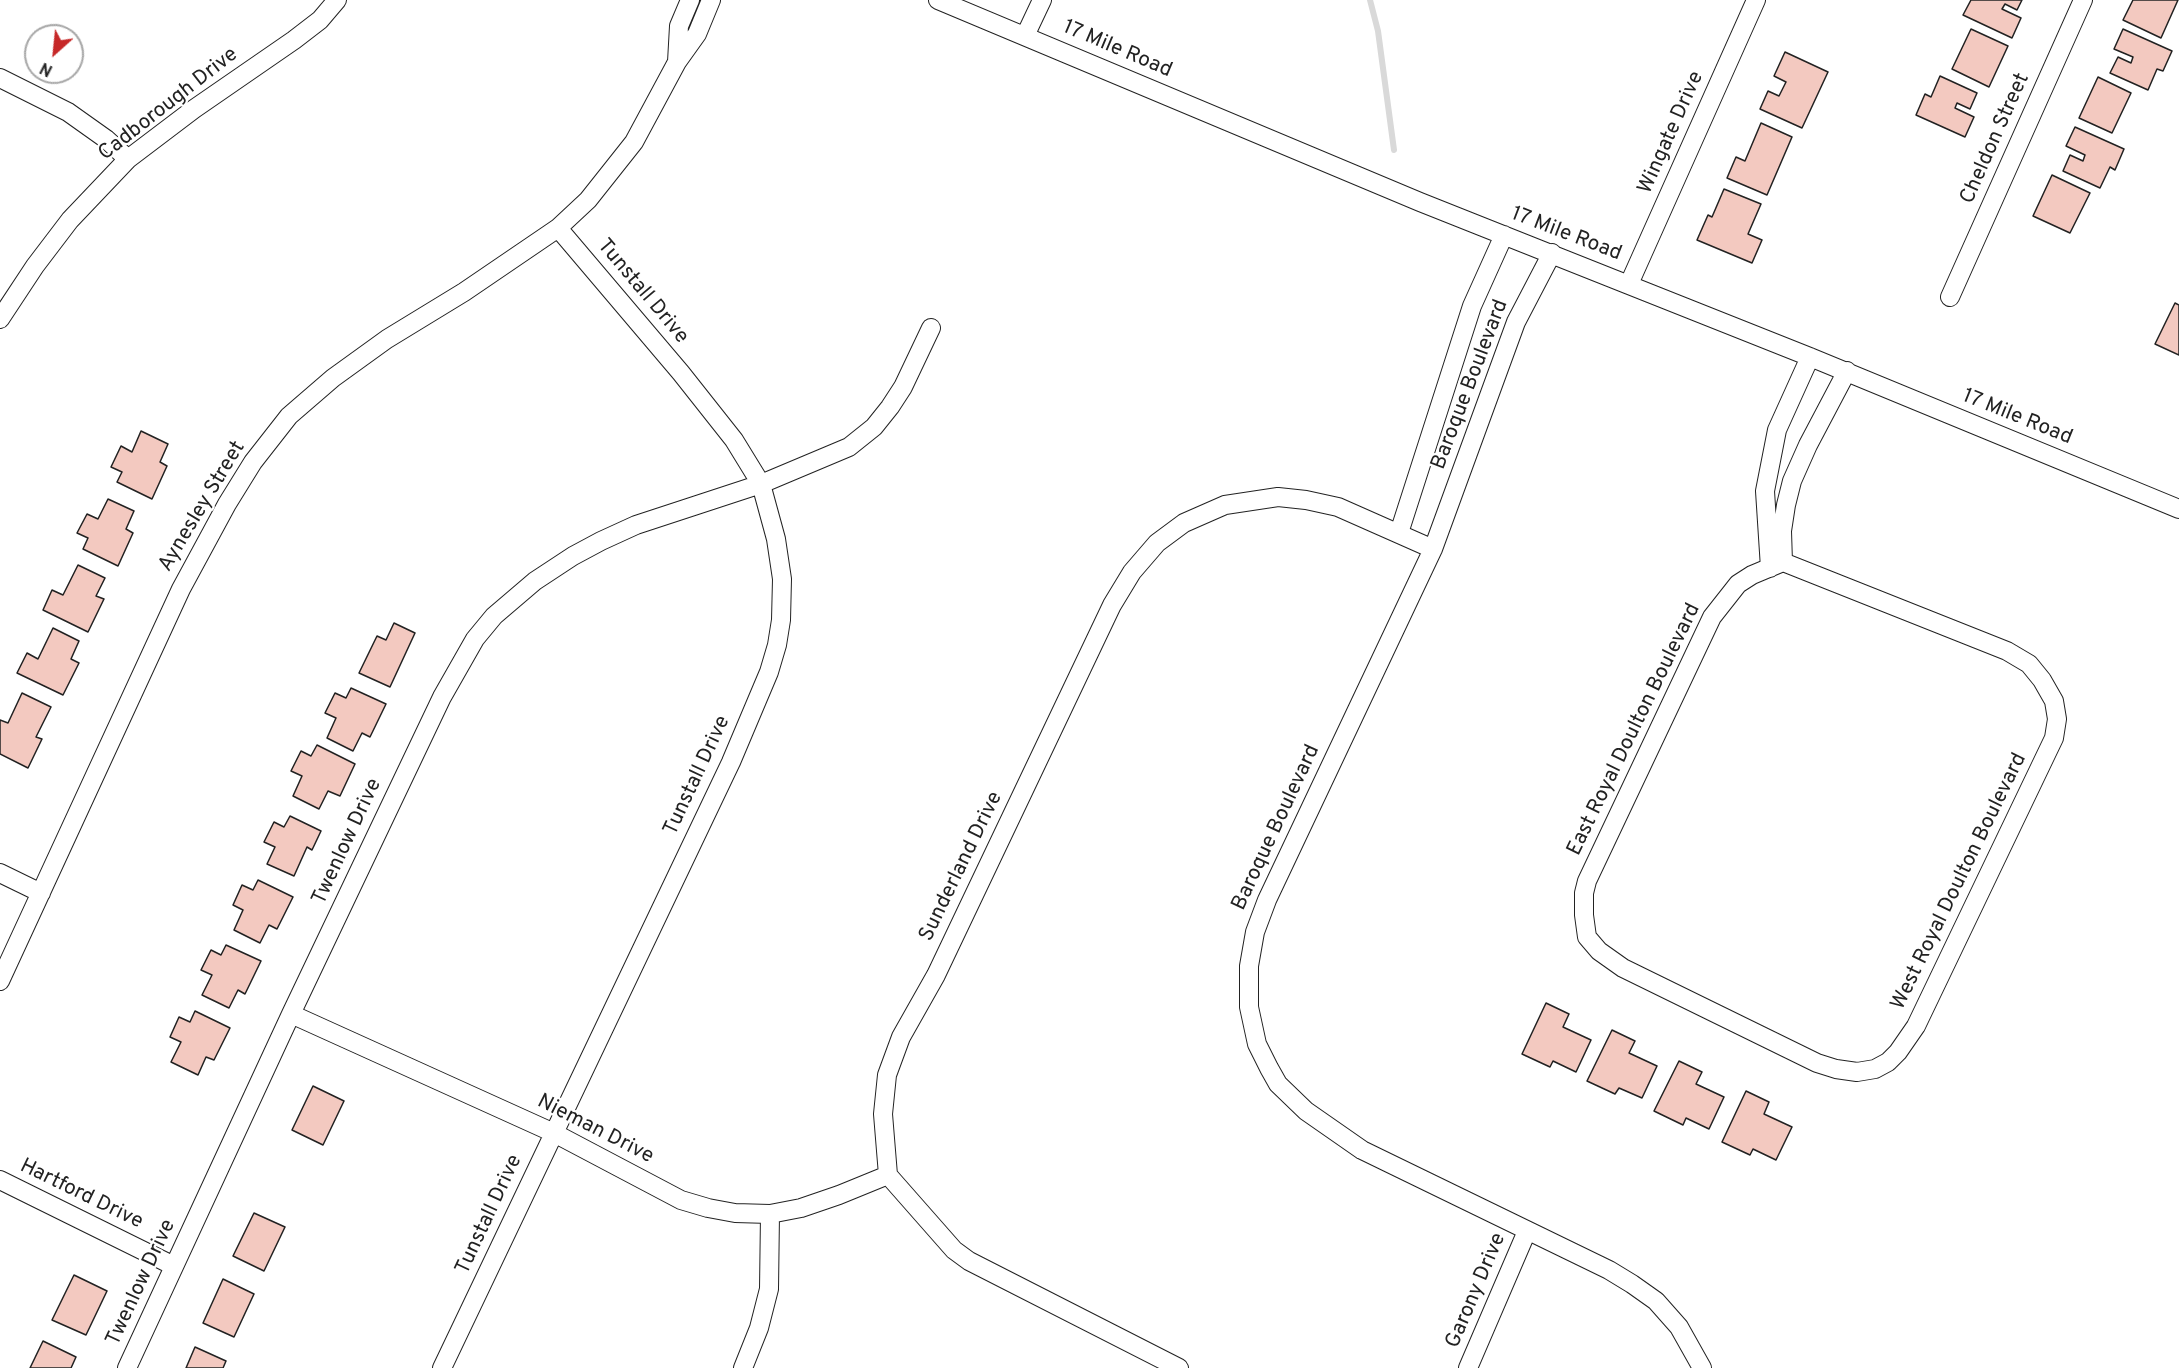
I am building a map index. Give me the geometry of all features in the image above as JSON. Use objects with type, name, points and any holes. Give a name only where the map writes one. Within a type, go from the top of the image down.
[{"type":"street","name":"Cadborough Drive","points":[[0,318],[70,220],[128,159],[194,109],[294,40],[320,20],[337,0]]},
{"type":"street","name":"Aynesley Street","points":[[677,62],[679,26],[690,0]]},
{"type":"street","name":"Aynesley Street","points":[[0,981],[181,589],[227,504],[253,462],[290,416],[333,378],[387,339],[464,292],[558,228],[588,200],[634,142],[677,62],[698,34],[711,0]]},
{"type":"street","name":"17 Mile Road","points":[[938,0],[1504,236],[1552,253],[1846,371],[2178,507]]},
{"type":"street","points":[[1025,36],[1042,0]]},
{"type":"street","name":"Wingate Drive","points":[[1629,284],[1756,0]]},
{"type":"street","name":"Cheldon Street","points":[[1950,297],[2083,0]]},
{"type":"street","points":[[0,78],[68,112],[106,139],[128,159]]},
{"type":"street","name":"Tunstall Drive","points":[[442,1368],[726,773],[769,672],[781,620],[782,579],[776,539],[761,484],[734,440],[681,373],[558,228]]},
{"type":"street","name":"Baroque Boulevard","points":[[1399,533],[1472,306],[1504,236]]},
{"type":"street","name":"Baroque Boulevard","points":[[1552,253],[1516,322],[1433,549],[1267,900],[1255,932],[1249,966],[1249,1007],[1257,1044],[1269,1068],[1278,1084],[1305,1111],[1362,1150],[1609,1270],[1656,1301],[1679,1327],[1702,1368]]},
{"type":"street","name":"Twenlow Drive","points":[[127,1368],[291,1014],[442,697],[475,639],[494,616],[535,581],[601,541],[636,525],[761,484],[849,447],[874,427],[903,387],[931,328]]},
{"type":"street","points":[[1777,565],[1765,492],[1777,430],[1810,357]]},
{"type":"street","points":[[1777,565],[1792,481],[1846,371]]},
{"type":"street","name":"Sunderland Drive","points":[[888,1175],[883,1132],[883,1098],[887,1075],[900,1037],[936,975],[1112,605],[1132,572],[1157,543],[1184,523],[1225,505],[1278,497],[1338,507],[1433,549]]},
{"type":"street","name":"West Royal Doulton Boulevard","points":[[1777,565],[2007,651],[2029,664],[2042,680],[2054,701],[2057,719],[2054,738],[1921,1015],[1898,1052],[1888,1062],[1875,1069]]},
{"type":"street","name":"East Royal Doulton Boulevard","points":[[1777,565],[1752,575],[1738,584],[1712,617],[1587,880],[1584,893],[1587,937],[1599,951],[1623,968],[1817,1063],[1857,1072],[1875,1069]]},
{"type":"street","points":[[0,873],[41,893]]},
{"type":"street","name":"Nieman Drive","points":[[291,1014],[554,1133],[681,1200],[708,1208],[735,1213],[770,1214],[810,1205],[888,1175]]},
{"type":"street","points":[[888,1175],[954,1250],[969,1261],[1179,1368]]},
{"type":"street","name":"Hartford Drive","points":[[0,1180],[174,1266]]},
{"type":"street","points":[[743,1368],[759,1328],[769,1289],[770,1214]]},
{"type":"street","name":"Garony Drive","points":[[1468,1368],[1527,1231]]},
{"type":"building","points":[[1971,0],[2022,0],[2017,10],[2005,4],[2002,9],[2021,18],[2012,38],[1963,15]]},
{"type":"building","points":[[2133,0],[2178,0],[2161,38],[2123,20]]},
{"type":"building","points":[[1971,29],[2008,46],[1989,87],[1952,69]]},
{"type":"building","points":[[2123,29],[2172,51],[2163,71],[2157,69],[2148,90],[2110,73],[2118,57],[2131,63],[2133,57],[2114,49]]},
{"type":"building","points":[[1785,52],[1828,72],[1802,128],[1760,109],[1768,91],[1779,96],[1786,82],[1774,76]]},
{"type":"building","points":[[1940,76],[1977,93],[1970,109],[1957,103],[1955,108],[1974,117],[1965,137],[1916,115],[1925,94],[1931,97]]},
{"type":"building","points":[[2098,77],[2131,93],[2112,133],[2079,118]]},
{"type":"building","points":[[1761,123],[1792,137],[1767,195],[1727,178],[1736,157],[1745,161]]},
{"type":"building","points":[[2075,127],[2124,149],[2115,170],[2110,167],[2100,188],[2063,171],[2070,155],[2083,161],[2085,155],[2066,146]]},
{"type":"building","points":[[2052,175],[2090,193],[2070,233],[2033,216]]},
{"type":"building","points":[[1724,189],[1761,204],[1748,234],[1762,240],[1752,263],[1697,240],[1708,215],[1712,217]]},
{"type":"building","points":[[2175,303],[2179,305],[2179,355],[2155,344]]},
{"type":"building","points":[[141,431],[168,444],[160,462],[167,466],[152,499],[117,482],[122,472],[111,467],[121,446],[132,452]]},
{"type":"building","points":[[108,499],[134,511],[126,529],[133,533],[118,566],[83,549],[88,538],[77,533],[87,514],[98,519]]},
{"type":"building","points":[[78,565],[105,578],[96,596],[104,599],[88,632],[43,610],[52,590],[63,595]]},
{"type":"building","points":[[394,623],[415,633],[390,687],[359,673],[377,636],[386,640]]},
{"type":"building","points":[[53,628],[79,641],[71,659],[79,663],[63,695],[17,673],[27,653],[38,659]]},
{"type":"building","points":[[351,688],[386,704],[370,737],[362,733],[353,751],[327,738],[336,718],[325,713],[335,693],[346,698]]},
{"type":"building","points":[[22,693],[51,707],[36,737],[42,739],[28,768],[0,754],[0,720],[8,723]]},
{"type":"building","points":[[317,745],[355,764],[340,796],[328,791],[319,809],[293,796],[302,776],[291,771],[301,751],[311,756]]},
{"type":"building","points":[[290,816],[321,831],[312,850],[307,847],[294,876],[267,864],[275,847],[264,842],[274,822],[284,827]]},
{"type":"building","points":[[258,880],[293,897],[277,929],[269,925],[260,943],[234,930],[243,910],[233,905],[242,885],[253,890]]},
{"type":"building","points":[[226,945],[261,961],[245,994],[238,990],[229,1008],[202,995],[212,975],[201,970],[211,950],[221,955]]},
{"type":"building","points":[[1546,1003],[1569,1014],[1563,1027],[1591,1040],[1576,1072],[1553,1061],[1550,1067],[1522,1054]]},
{"type":"building","points":[[195,1011],[230,1028],[214,1060],[206,1057],[198,1075],[171,1062],[181,1042],[170,1037],[179,1017],[190,1022]]},
{"type":"building","points":[[1612,1030],[1635,1041],[1629,1053],[1657,1066],[1642,1098],[1619,1088],[1615,1094],[1587,1081]]},
{"type":"building","points":[[1679,1061],[1702,1072],[1696,1084],[1724,1097],[1709,1129],[1686,1118],[1683,1125],[1654,1111]]},
{"type":"building","points":[[313,1086],[344,1101],[323,1145],[292,1130]]},
{"type":"building","points":[[1746,1091],[1769,1102],[1764,1114],[1792,1127],[1776,1160],[1753,1149],[1750,1155],[1722,1142]]},
{"type":"building","points":[[254,1213],[285,1227],[264,1271],[233,1256]]},
{"type":"building","points":[[74,1275],[107,1291],[86,1335],[52,1320]]},
{"type":"building","points":[[223,1279],[254,1294],[234,1337],[203,1323]]},
{"type":"building","points":[[43,1341],[76,1357],[71,1368],[30,1368]]},
{"type":"building","points":[[195,1347],[226,1361],[223,1368],[186,1368]]},
{"type":"waterway","points":[[1370,0],[1378,31],[1394,150]]}]
